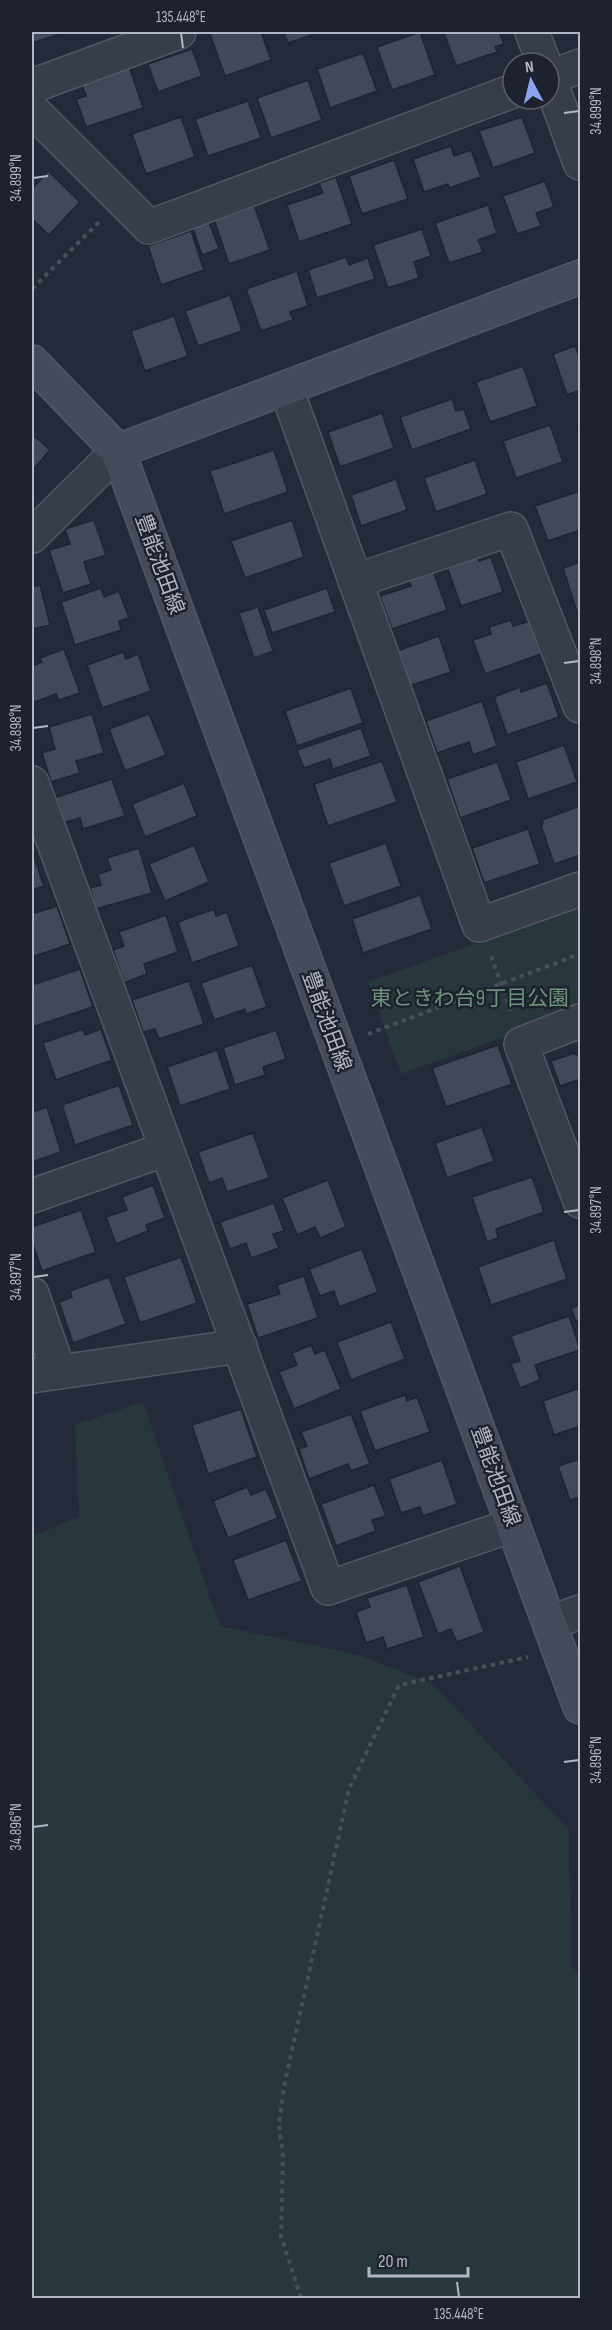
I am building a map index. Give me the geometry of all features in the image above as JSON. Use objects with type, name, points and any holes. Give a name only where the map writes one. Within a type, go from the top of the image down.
[{"type":"main road","points":[[118,451],[580,277]]},
{"type":"main road","name":"豊能池田線","points":[[32,362],[118,451],[580,1707]]},
{"type":"street","points":[[32,86],[179,32]]},
{"type":"street","points":[[532,32],[539,51]]},
{"type":"street","points":[[561,73],[580,66]]},
{"type":"street","points":[[32,110],[148,227],[501,95]]},
{"type":"street","points":[[561,111],[580,163]]},
{"type":"street","points":[[286,388],[479,925],[580,889]]},
{"type":"street","points":[[32,536],[118,451]]},
{"type":"street","points":[[355,581],[511,529],[580,706]]},
{"type":"street","points":[[32,783],[328,1588],[513,1525]]},
{"type":"street","points":[[580,1021],[521,1044],[580,1201]]},
{"type":"street","points":[[32,1196],[166,1149]]},
{"type":"street","points":[[32,1294],[45,1374],[240,1346]]},
{"type":"street","points":[[550,1623],[580,1612]]},
{"type":"path","points":[[32,289],[122,200]]},
{"type":"path","points":[[479,925],[502,983],[521,1044]]},
{"type":"path","points":[[336,1044],[580,954]]},
{"type":"path","points":[[301,2298],[281,2236],[283,2156],[279,2125],[284,2087],[349,1789],[399,1685],[529,1657]]},
{"type":"green space","name":"東ときわ台9丁目公園","points":[[580,906],[580,1010],[401,1074],[368,982]]},
{"type":"green space","points":[[143,1402],[220,1626],[359,1655],[433,1684],[569,1830],[571,1967],[580,1973],[580,2298],[32,2298],[32,1536],[79,1517],[75,1425]]},
{"type":"building","points":[[32,32],[66,32],[32,43]]},
{"type":"building","points":[[261,32],[271,60],[225,76],[210,34]]},
{"type":"building","points":[[284,32],[320,32],[288,43]]},
{"type":"building","points":[[420,32],[435,75],[392,90],[377,47]]},
{"type":"building","points":[[444,32],[499,32],[504,44],[495,47],[497,52],[456,66]]},
{"type":"building","points":[[192,49],[202,76],[158,92],[148,64]]},
{"type":"building","points":[[363,53],[377,91],[330,108],[317,69]]},
{"type":"building","points":[[129,65],[143,108],[86,127],[76,99],[86,96],[81,82]]},
{"type":"building","points":[[308,80],[322,120],[271,138],[257,98]]},
{"type":"building","points":[[248,101],[261,138],[208,156],[195,119]]},
{"type":"building","points":[[181,117],[195,157],[146,174],[132,134]]},
{"type":"building","points":[[522,117],[535,153],[493,168],[479,131]]},
{"type":"building","points":[[451,146],[454,156],[471,150],[481,177],[449,188],[448,184],[424,192],[413,159]]},
{"type":"building","points":[[394,160],[408,199],[362,214],[349,176]]},
{"type":"building","points":[[48,171],[80,202],[49,235],[32,219],[32,189]]},
{"type":"building","points":[[336,177],[352,224],[299,242],[287,205],[323,193],[319,183]]},
{"type":"building","points":[[545,181],[554,207],[536,213],[541,226],[517,234],[503,196]]},
{"type":"building","points":[[254,205],[270,250],[229,264],[214,219]]},
{"type":"building","points":[[488,205],[497,233],[478,240],[483,252],[449,263],[435,223]]},
{"type":"building","points":[[209,222],[219,249],[202,255],[193,228]]},
{"type":"building","points":[[422,229],[431,256],[414,262],[419,278],[388,288],[373,245]]},
{"type":"building","points":[[191,231],[204,270],[161,285],[148,246]]},
{"type":"building","points":[[346,257],[349,265],[368,258],[375,279],[317,298],[308,270]]},
{"type":"building","points":[[297,271],[308,306],[290,312],[293,320],[261,331],[246,289]]},
{"type":"building","points":[[230,295],[242,331],[198,346],[185,311]]},
{"type":"building","points":[[174,316],[188,356],[145,371],[131,331]]},
{"type":"building","points":[[575,346],[580,356],[580,390],[567,395],[553,354]]},
{"type":"building","points":[[523,366],[537,406],[490,422],[476,382]]},
{"type":"building","points":[[452,399],[456,411],[464,409],[471,429],[412,450],[400,417]]},
{"type":"building","points":[[382,413],[394,448],[340,467],[328,432]]},
{"type":"building","points":[[580,420],[580,435],[576,422]]},
{"type":"building","points":[[550,425],[563,462],[516,478],[503,441]]},
{"type":"building","points":[[32,434],[50,450],[32,471]]},
{"type":"building","points":[[274,450],[288,492],[224,514],[210,471]]},
{"type":"building","points":[[475,460],[487,494],[436,512],[424,478]]},
{"type":"building","points":[[396,479],[407,510],[361,526],[351,495]]},
{"type":"building","points":[[580,491],[580,530],[548,541],[535,506]]},
{"type":"building","points":[[94,520],[106,555],[84,562],[91,584],[63,593],[49,550],[70,544],[65,529]]},
{"type":"building","points":[[292,520],[304,557],[245,578],[231,541]]},
{"type":"building","points":[[477,554],[479,561],[491,557],[503,592],[461,606],[446,564]]},
{"type":"building","points":[[580,562],[580,621],[563,568]]},
{"type":"building","points":[[433,570],[447,610],[392,629],[380,596],[411,586],[408,578]]},
{"type":"building","points":[[40,585],[50,625],[32,629],[32,587]]},
{"type":"building","points":[[101,588],[104,597],[119,591],[129,618],[119,621],[121,630],[75,645],[61,602]]},
{"type":"building","points":[[327,588],[335,612],[272,633],[264,610]]},
{"type":"building","points":[[258,607],[273,651],[254,658],[239,613]]},
{"type":"building","points":[[511,620],[513,626],[530,621],[541,654],[485,674],[473,640],[491,634],[489,627]]},
{"type":"building","points":[[439,636],[451,672],[409,686],[397,651]]},
{"type":"building","points":[[64,649],[80,693],[59,700],[56,694],[32,703],[32,666],[42,662],[40,658]]},
{"type":"building","points":[[123,652],[126,659],[138,654],[151,691],[102,708],[87,665]]},
{"type":"building","points":[[547,683],[559,717],[507,735],[494,697],[520,687],[521,692]]},
{"type":"building","points":[[351,688],[363,723],[297,746],[285,711]]},
{"type":"building","points":[[482,701],[497,746],[473,755],[469,742],[437,753],[426,721]]},
{"type":"building","points":[[92,714],[104,753],[76,761],[80,773],[51,782],[42,753],[55,749],[49,727]]},
{"type":"building","points":[[149,714],[166,755],[125,771],[109,729]]},
{"type":"building","points":[[361,728],[371,756],[333,769],[330,759],[304,768],[297,750]]},
{"type":"building","points":[[564,745],[577,782],[528,799],[516,762]]},
{"type":"building","points":[[382,761],[397,802],[328,826],[314,784]]},
{"type":"building","points":[[497,762],[511,800],[460,818],[447,779]]},
{"type":"building","points":[[112,779],[125,816],[83,829],[80,818],[63,823],[54,798]]},
{"type":"building","points":[[184,783],[197,816],[145,837],[132,804]]},
{"type":"building","points":[[580,806],[580,855],[554,864],[541,825],[542,820]]},
{"type":"building","points":[[528,829],[540,864],[484,883],[472,848]]},
{"type":"building","points":[[386,843],[401,886],[344,906],[329,863]]},
{"type":"building","points":[[194,845],[209,882],[165,901],[149,864]]},
{"type":"building","points":[[139,848],[152,893],[96,909],[90,888],[101,885],[98,874],[111,870],[107,858]]},
{"type":"building","points":[[32,854],[44,886],[32,890]]},
{"type":"building","points":[[420,895],[432,929],[363,953],[352,919]]},
{"type":"building","points":[[32,905],[35,913],[57,906],[70,944],[32,957]]},
{"type":"building","points":[[214,909],[216,916],[227,912],[239,946],[192,963],[178,922]]},
{"type":"building","points":[[166,915],[178,952],[144,964],[147,974],[124,983],[113,950],[124,946],[119,932]]},
{"type":"building","points":[[252,965],[267,1007],[246,1014],[245,1009],[214,1020],[201,983]]},
{"type":"building","points":[[80,969],[93,1007],[32,1027],[32,985]]},
{"type":"building","points":[[189,981],[204,1024],[159,1039],[155,1029],[143,1032],[132,1000]]},
{"type":"building","points":[[83,1029],[85,1035],[101,1029],[112,1060],[56,1080],[43,1043]]},
{"type":"building","points":[[276,1030],[286,1059],[263,1067],[265,1075],[235,1085],[223,1048]]},
{"type":"building","points":[[498,1045],[512,1084],[446,1107],[432,1068]]},
{"type":"building","points":[[217,1050],[230,1089],[180,1106],[167,1067]]},
{"type":"building","points":[[575,1053],[576,1055],[580,1053],[580,1088],[578,1080],[560,1086],[551,1061]]},
{"type":"building","points":[[119,1085],[133,1125],[75,1145],[62,1105]]},
{"type":"building","points":[[47,1107],[61,1152],[32,1162],[32,1112]]},
{"type":"building","points":[[482,1127],[494,1161],[447,1178],[435,1143]]},
{"type":"building","points":[[253,1133],[269,1178],[227,1192],[222,1178],[209,1183],[198,1152]]},
{"type":"building","points":[[532,1177],[544,1212],[496,1229],[498,1238],[487,1242],[472,1197]]},
{"type":"building","points":[[328,1180],[346,1227],[320,1238],[315,1227],[297,1235],[282,1198]]},
{"type":"building","points":[[153,1185],[165,1218],[146,1225],[148,1231],[116,1244],[106,1217],[127,1210],[122,1197]]},
{"type":"building","points":[[274,1203],[284,1231],[273,1234],[279,1248],[251,1258],[246,1243],[230,1249],[220,1222]]},
{"type":"building","points":[[81,1210],[96,1252],[42,1271],[32,1241],[32,1227]]},
{"type":"building","points":[[554,1240],[567,1279],[491,1305],[478,1267]]},
{"type":"building","points":[[362,1249],[378,1292],[339,1307],[334,1291],[320,1296],[309,1269]]},
{"type":"building","points":[[181,1257],[197,1303],[140,1323],[124,1277]]},
{"type":"building","points":[[304,1276],[318,1318],[258,1338],[247,1304],[280,1294],[277,1285]]},
{"type":"building","points":[[109,1277],[126,1324],[73,1343],[59,1302],[72,1297],[70,1291]]},
{"type":"building","points":[[580,1305],[580,1319],[576,1321],[571,1308]]},
{"type":"building","points":[[569,1316],[580,1350],[535,1365],[540,1380],[520,1388],[511,1364],[520,1361],[511,1336]]},
{"type":"building","points":[[391,1322],[405,1359],[351,1380],[337,1342]]},
{"type":"building","points":[[311,1345],[315,1354],[325,1350],[341,1389],[294,1409],[279,1372],[297,1365],[292,1353]]},
{"type":"building","points":[[580,1388],[580,1426],[554,1435],[543,1401]]},
{"type":"building","points":[[405,1395],[407,1401],[417,1397],[430,1432],[375,1451],[360,1411]]},
{"type":"building","points":[[241,1409],[257,1457],[208,1474],[192,1425]]},
{"type":"building","points":[[351,1414],[370,1464],[351,1471],[348,1464],[309,1479],[299,1449],[307,1446],[301,1432]]},
{"type":"building","points":[[580,1459],[580,1497],[570,1500],[558,1466]]},
{"type":"building","points":[[442,1460],[457,1504],[423,1516],[420,1507],[401,1513],[389,1479]]},
{"type":"building","points":[[374,1485],[386,1516],[372,1520],[376,1531],[336,1546],[321,1504]]},
{"type":"building","points":[[247,1487],[251,1495],[266,1489],[278,1518],[228,1538],[213,1501]]},
{"type":"building","points":[[286,1540],[302,1581],[248,1600],[233,1560]]},
{"type":"building","points":[[460,1566],[484,1632],[457,1642],[451,1629],[438,1634],[418,1582]]},
{"type":"building","points":[[407,1585],[424,1637],[387,1649],[383,1637],[366,1643],[356,1612],[370,1607],[367,1598]]}]
